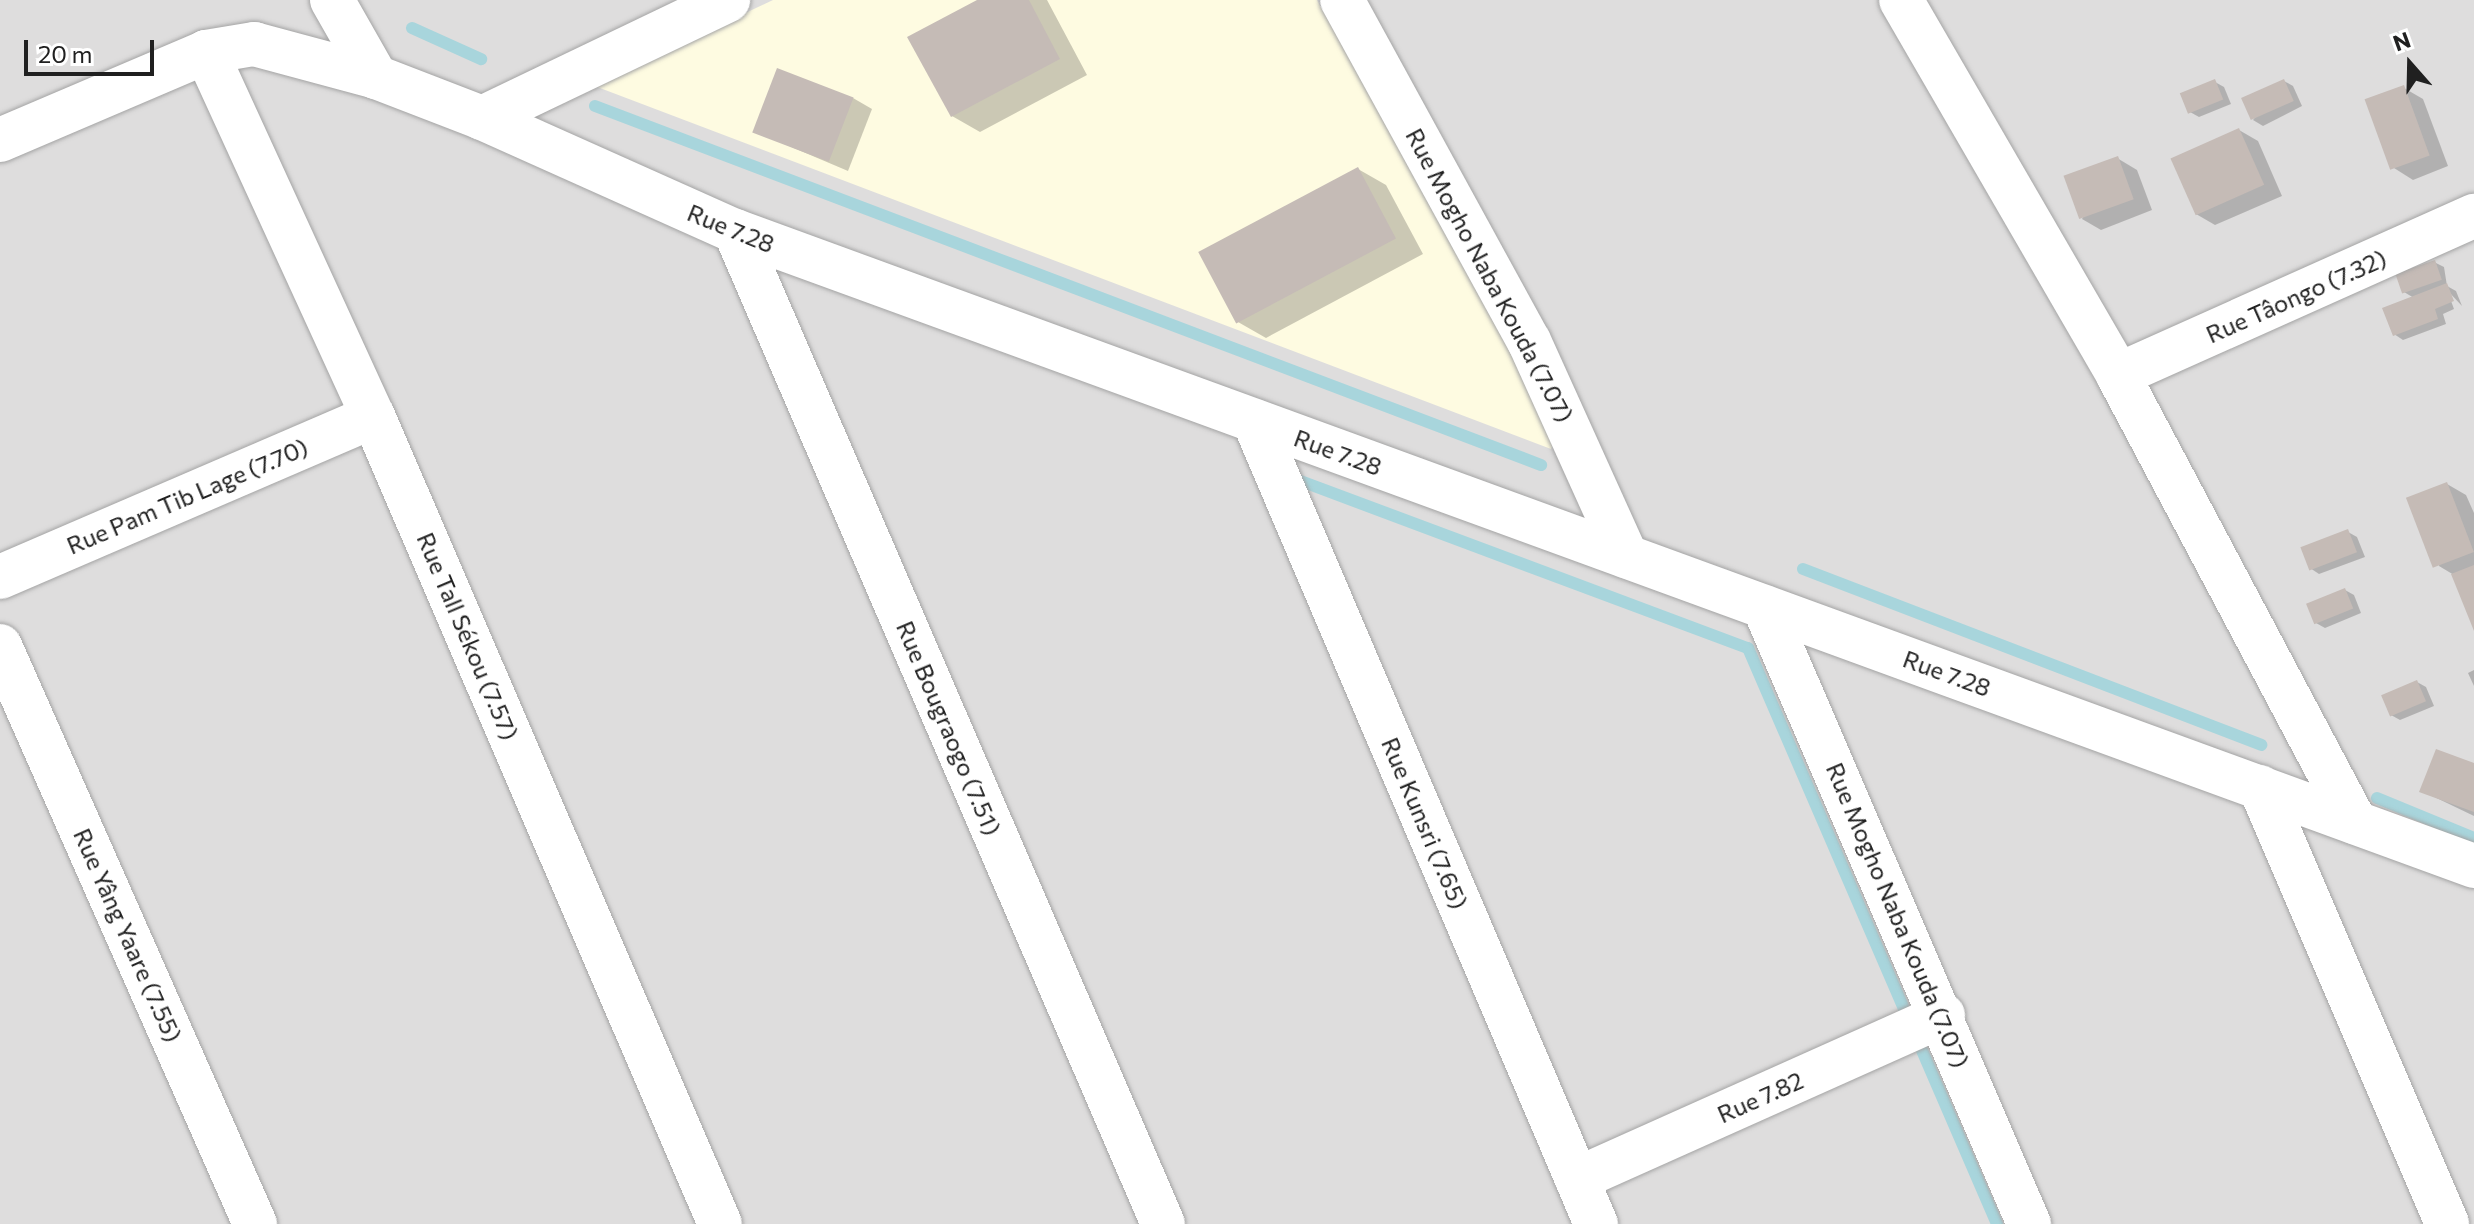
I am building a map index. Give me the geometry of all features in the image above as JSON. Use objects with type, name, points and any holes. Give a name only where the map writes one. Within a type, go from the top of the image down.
[{"type":"street","points":[[332,0],[376,77]]},
{"type":"street","points":[[482,118],[728,0]]},
{"type":"street","name":"Rue Mogho Naba Kouda (7.07)","points":[[1342,0],[1529,341],[1626,556]]},
{"type":"street","points":[[1901,0],[2118,375],[2355,822]]},
{"type":"street","name":"Rue 7.28","points":[[0,140],[206,52],[254,44],[376,77],[482,118],[735,231],[2474,866]]},
{"type":"street","name":"Rue Tall Sékou (7.57)","points":[[206,52],[373,416],[720,1224]]},
{"type":"street","name":"Rue Tâongo (7.32)","points":[[2118,375],[2474,216]]},
{"type":"street","name":"Rue Bougraogo (7.51)","points":[[735,231],[1163,1224]]},
{"type":"street","name":"Rue Pam Tib Lage (7.70)","points":[[0,577],[373,416]]},
{"type":"street","name":"Rue Kunsri (7.65)","points":[[1254,421],[1596,1224]]},
{"type":"street","name":"Rue Mogho Naba Kouda (7.07)","points":[[1764,607],[1943,1015],[2029,1224]]},
{"type":"street","name":"Rue Yâng Yaare (7.55)","points":[[0,646],[255,1224]]},
{"type":"street","points":[[2260,787],[2447,1224]]},
{"type":"street","name":"Rue 7.82","points":[[1577,1179],[1943,1015]]},
{"type":"shaded area","points":[[0,0],[2474,0],[2474,1224],[0,1224]]},
{"type":"shaded area","points":[[773,0],[1317,0],[1558,435],[1551,449],[592,85]]},
{"type":"building","points":[[977,0],[1029,0],[1060,59],[951,117],[907,37]]},
{"type":"building","points":[[777,68],[854,97],[829,162],[752,132]]},
{"type":"building","points":[[2215,79],[2223,99],[2188,114],[2180,93]]},
{"type":"building","points":[[2284,79],[2294,101],[2251,120],[2241,98]]},
{"type":"building","points":[[2404,85],[2430,155],[2390,170],[2365,99]]},
{"type":"building","points":[[2239,128],[2264,185],[2196,215],[2170,159]]},
{"type":"building","points":[[2118,156],[2134,199],[2079,219],[2063,176]]},
{"type":"building","points":[[1358,167],[1396,239],[1236,323],[1198,252]]},
{"type":"building","points":[[2435,260],[2442,280],[2402,294],[2395,274]]},
{"type":"building","points":[[2447,283],[2454,301],[2435,309],[2438,319],[2393,336],[2382,308]]},
{"type":"building","points":[[2447,482],[2474,552],[2433,568],[2406,498]]},
{"type":"building","points":[[2348,529],[2357,552],[2309,571],[2300,547]]},
{"type":"building","points":[[2474,565],[2474,631],[2451,574]]},
{"type":"building","points":[[2345,588],[2353,608],[2314,624],[2306,604]]},
{"type":"building","points":[[2417,680],[2426,701],[2390,716],[2381,695]]},
{"type":"building","points":[[2436,749],[2474,763],[2474,812],[2419,792]]},
{"type":"waterway","points":[[412,28],[481,59]]},
{"type":"waterway","points":[[595,106],[1541,465]]},
{"type":"waterway","points":[[1290,477],[1748,648],[1997,1224]]},
{"type":"waterway","points":[[1803,569],[2261,745]]},
{"type":"waterway","points":[[2377,798],[2474,838]]}]
